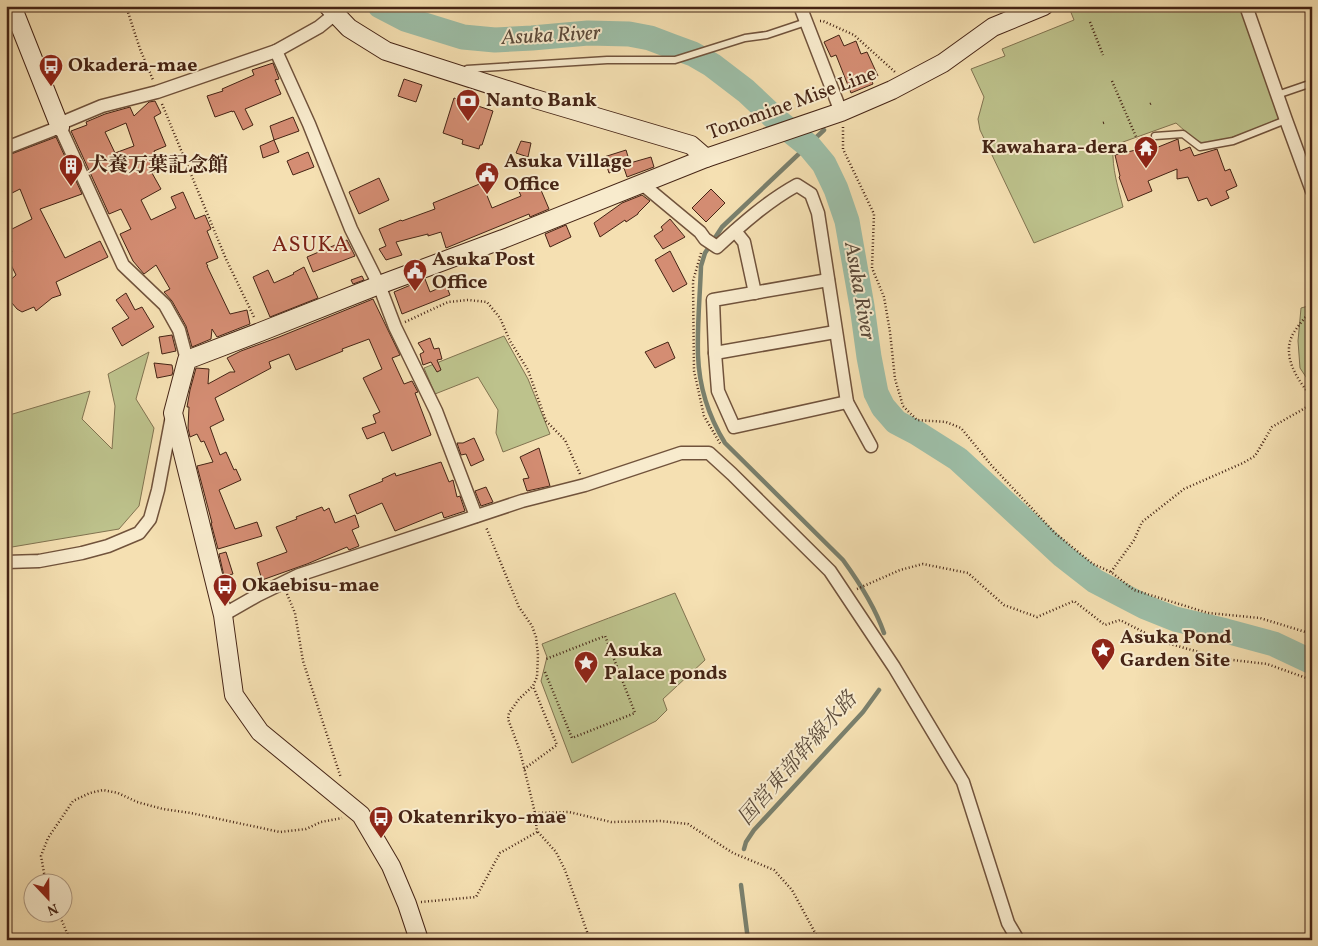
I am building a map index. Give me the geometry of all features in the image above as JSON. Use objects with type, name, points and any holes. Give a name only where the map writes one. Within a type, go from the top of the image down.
[{"type":"street","points":[[6,562],[39,561],[82,553],[139,533],[150,519],[158,490],[173,412],[187,360],[179,330],[165,305],[123,265],[60,125],[12,6]]},
{"type":"street","points":[[800,6],[842,112]]},
{"type":"street","name":"Tonomine Mise Line","points":[[331,10],[349,28],[386,50],[541,100],[691,144],[706,158],[842,112],[943,63],[993,27],[1044,6]]},
{"type":"street","points":[[1246,6],[1312,190]]},
{"type":"street","points":[[6,148],[102,106],[157,92],[276,51],[319,27],[331,10]]},
{"type":"street","points":[[276,51],[310,124],[352,230],[379,285],[395,327],[436,412],[476,516]]},
{"type":"street","points":[[187,360],[503,239],[706,158]]},
{"type":"street","points":[[641,184],[717,247],[782,193],[797,185],[811,194],[818,213],[847,402],[871,446]]},
{"type":"street","points":[[735,231],[744,242],[755,293]]},
{"type":"street","points":[[828,280],[713,300],[718,391],[734,427],[847,402]]},
{"type":"street","points":[[715,353],[835,332]]},
{"type":"street","points":[[173,412],[223,615],[234,695],[260,732],[361,815],[392,866],[419,940]]},
{"type":"street","points":[[223,615],[299,575],[476,516],[522,501],[585,485],[682,454],[709,453],[830,571],[894,667],[963,782],[1008,923],[1018,940]]},
{"type":"lane","points":[[462,75],[467,69],[607,60],[675,60],[744,38],[768,35],[806,22]]},
{"type":"lane","points":[[1277,96],[1312,83]]},
{"type":"lane","points":[[1156,136],[1183,134],[1200,147],[1233,141],[1286,120]]},
{"type":"path","points":[[126,6],[157,92],[226,259],[260,332]]},
{"type":"path","points":[[806,22],[823,21],[854,35],[907,82]]},
{"type":"path","points":[[1090,22],[1103,55]]},
{"type":"path","points":[[1112,81],[1137,139]]},
{"type":"path","points":[[842,112],[844,149],[874,214],[872,268],[884,297],[895,379],[902,406],[917,420],[946,422],[961,428],[992,466],[1055,533],[1093,564],[1111,572],[1134,590],[1208,613],[1260,618],[1312,634]]},
{"type":"path","points":[[395,327],[448,302],[468,300],[487,302],[500,318],[510,341],[528,370],[546,421],[565,440],[585,485]]},
{"type":"path","points":[[1312,309],[1292,334],[1288,348],[1293,370],[1303,387],[1312,397]]},
{"type":"path","points":[[1111,572],[1134,540],[1142,522],[1184,489],[1255,456],[1272,427],[1312,404]]},
{"type":"path","points":[[476,516],[485,526],[520,607],[532,626],[536,637],[538,655],[537,677],[533,686],[509,713],[508,719],[520,752],[538,832],[556,852],[565,870],[590,940]]},
{"type":"path","points":[[856,589],[900,570],[923,564],[968,573],[1004,604],[1037,617],[1074,601],[1105,625],[1120,620],[1163,642],[1224,659],[1267,664],[1312,680]]},
{"type":"path","points":[[283,583],[294,613],[303,660],[341,778]]},
{"type":"path","points":[[546,659],[604,636],[636,713],[572,738],[546,672]]},
{"type":"path","points":[[524,769],[557,745],[533,686]]},
{"type":"path","points":[[44,874],[41,856],[48,838],[73,801],[90,793],[103,790],[118,793],[137,802],[163,810],[280,832],[306,829],[321,822],[361,815]]},
{"type":"path","points":[[535,813],[570,812],[611,822],[660,821],[688,824],[733,852],[774,870],[792,890],[819,940]]},
{"type":"path","points":[[407,904],[476,897],[500,853],[538,832]]},
{"type":"path","points":[[63,924],[70,940]]},
{"type":"green space","points":[[1079,6],[1099,6],[1100,10],[1109,6],[1240,6],[1281,113],[1278,119],[1216,142],[1200,142],[1176,123],[1123,142],[1113,148],[1113,163],[1123,207],[1034,243],[980,130],[978,119],[984,97],[971,69],[1005,56],[1002,49],[1074,20],[1070,10]]},
{"type":"green space","points":[[1312,305],[1312,386],[1300,368],[1298,341],[1301,308]]},
{"type":"green space","points":[[504,336],[528,379],[550,434],[503,452],[496,433],[498,410],[478,377],[435,394],[424,368]]},
{"type":"green space","points":[[149,352],[136,399],[154,428],[139,506],[119,529],[6,548],[6,416],[90,391],[82,419],[112,449],[115,406],[108,374]]},
{"type":"green space","points":[[675,593],[705,660],[663,699],[667,710],[656,721],[572,763],[541,681],[547,657],[542,644]]},
{"type":"building","points":[[839,35],[844,46],[856,41],[861,54],[867,52],[878,76],[871,79],[873,84],[851,93],[836,55],[831,57],[824,42]]},
{"type":"building","points":[[273,63],[279,79],[275,80],[281,94],[245,109],[253,125],[243,130],[234,111],[215,117],[207,96],[223,91],[222,89],[254,75],[252,70]]},
{"type":"building","points":[[404,79],[422,85],[416,102],[398,96]]},
{"type":"building","name":"Nanto Bank","points":[[454,98],[493,111],[479,149],[462,144],[463,140],[443,133]]},
{"type":"building","points":[[155,101],[161,113],[154,117],[166,146],[154,151],[161,170],[152,173],[161,189],[141,200],[151,220],[176,208],[171,197],[183,192],[195,219],[205,215],[211,229],[207,231],[218,258],[206,263],[207,266],[230,314],[247,310],[250,324],[217,337],[212,329],[211,339],[192,347],[186,326],[172,301],[164,292],[170,289],[156,265],[144,274],[133,261],[120,234],[131,229],[121,209],[109,214],[71,131],[87,125],[86,122],[105,114],[130,107],[134,116],[149,102]],"holes":[[[126,123],[134,146],[115,153],[105,132]]]},
{"type":"building","points":[[293,117],[299,131],[274,140],[270,126]]},
{"type":"building","points":[[56,137],[82,194],[40,209],[65,258],[100,241],[108,257],[56,282],[61,295],[52,298],[36,311],[34,307],[22,312],[6,296],[6,284],[16,275],[6,255],[12,252],[6,239],[6,232],[32,219],[20,189],[6,196],[6,156]]},
{"type":"building","points":[[1178,139],[1180,151],[1190,147],[1194,156],[1217,149],[1225,171],[1230,169],[1237,186],[1226,191],[1229,198],[1211,206],[1207,198],[1198,201],[1188,177],[1177,179],[1177,169],[1148,181],[1152,191],[1128,201],[1119,177],[1115,155],[1144,148],[1146,152]]},
{"type":"building","points":[[274,140],[279,152],[263,158],[260,146]]},
{"type":"building","points":[[521,141],[531,143],[528,157],[516,153]]},
{"type":"building","points":[[626,150],[630,163],[651,157],[654,167],[627,177],[624,168],[609,173],[604,157]]},
{"type":"building","points":[[308,152],[314,167],[293,175],[287,161]]},
{"type":"building","points":[[535,176],[549,209],[530,217],[529,214],[446,248],[441,232],[396,242],[402,255],[386,260],[379,249],[386,246],[379,229],[435,209],[433,203],[482,183],[492,208],[521,196],[516,184]]},
{"type":"building","points":[[379,178],[389,200],[359,214],[349,192]]},
{"type":"building","points":[[711,189],[725,203],[706,222],[692,208]]},
{"type":"building","points":[[642,195],[650,201],[638,214],[626,222],[625,220],[600,237],[594,223],[622,203]]},
{"type":"building","points":[[670,219],[685,237],[663,249],[654,236],[663,230],[661,227]]},
{"type":"building","points":[[566,225],[571,237],[550,247],[545,234]]},
{"type":"building","points":[[347,240],[355,256],[313,272],[307,257]]},
{"type":"building","points":[[670,251],[687,284],[673,292],[655,260]]},
{"type":"building","points":[[304,267],[318,298],[270,317],[253,277],[268,270],[274,283]]},
{"type":"building","points":[[362,276],[364,280],[353,284],[351,280]]},
{"type":"building","points":[[425,279],[430,292],[446,285],[450,295],[402,314],[394,292]]},
{"type":"building","points":[[126,293],[135,310],[142,307],[154,327],[122,346],[112,328],[129,318],[116,300]]},
{"type":"building","points":[[373,299],[400,355],[392,358],[404,384],[412,381],[418,392],[415,393],[431,435],[392,451],[384,432],[367,439],[362,428],[376,423],[373,415],[380,412],[363,378],[382,369],[369,339],[296,370],[289,354],[269,362],[271,368],[215,398],[224,420],[210,427],[220,455],[226,452],[241,480],[219,490],[235,529],[257,522],[262,536],[218,549],[197,466],[213,462],[204,441],[201,442],[197,434],[190,437],[188,428],[189,407],[187,407],[196,368],[209,369],[208,384],[230,372],[235,372],[227,358]]},
{"type":"building","points":[[172,335],[176,351],[162,354],[159,337]]},
{"type":"building","points":[[430,338],[434,349],[439,348],[442,359],[437,360],[441,370],[437,372],[431,362],[423,365],[420,354],[424,352],[418,343]]},
{"type":"building","points":[[668,342],[675,358],[655,368],[645,352]]},
{"type":"building","points":[[154,363],[172,365],[172,375],[157,378]]},
{"type":"building","points":[[474,438],[484,460],[471,466],[466,454],[461,455],[457,443],[463,443]]},
{"type":"building","points":[[539,448],[550,486],[527,491],[523,479],[529,478],[520,457]]},
{"type":"building","points":[[441,462],[449,482],[453,480],[457,497],[460,496],[465,511],[444,518],[442,512],[395,531],[382,503],[357,514],[349,495],[383,481],[382,479],[395,473],[396,476]]},
{"type":"building","points":[[486,487],[493,502],[481,506],[475,491]]},
{"type":"building","points":[[322,507],[324,511],[329,508],[335,523],[355,515],[359,527],[352,530],[359,546],[349,550],[347,547],[262,580],[257,563],[287,552],[276,527]]},
{"type":"building","points":[[226,552],[233,574],[224,576],[219,554]]},
{"type":"waterway","name":"Asuka River","points":[[380,6],[405,19],[463,37],[495,40],[588,33],[629,34],[650,38],[693,54],[712,65],[746,91],[779,122],[809,146],[824,164],[836,189],[847,221],[876,393],[883,407],[896,422],[958,459],[1063,556],[1095,581],[1145,607],[1175,619],[1274,644],[1312,662]]},
{"type":"waterway","name":"国営東部幹線水路","points":[[824,130],[722,227],[705,253],[701,266],[698,333],[700,378],[714,423],[725,443],[843,560],[866,595],[884,633]]},
{"type":"waterway","name":"国営東部幹線水路","points":[[744,849],[754,830],[863,712],[879,690]]},
{"type":"waterway","name":"国営東部幹線水路","points":[[741,885],[748,940]]},
{"type":"place","name":"Okadera-mae","points":[[51,87]]},
{"type":"place","name":"Nanto Bank","points":[[468,122]]},
{"type":"place","name":"Kawahara-dera","points":[[1146,169]]},
{"type":"place","name":"犬養万葉記念館","points":[[71,187]]},
{"type":"place","name":"Asuka Village Office","points":[[487,195]]},
{"type":"place","name":"Asuka Post Office","points":[[415,292]]},
{"type":"place","name":"Okaebisu-mae","points":[[225,607]]},
{"type":"place","name":"Asuka Pond Garden Site","points":[[1103,671]]},
{"type":"place","name":"Asuka Palace ponds","points":[[586,684]]},
{"type":"place","name":"Okatenrikyo-mae","points":[[381,839]]},
{"type":"district","name":"ASUKA","points":[[311,245]]}]
